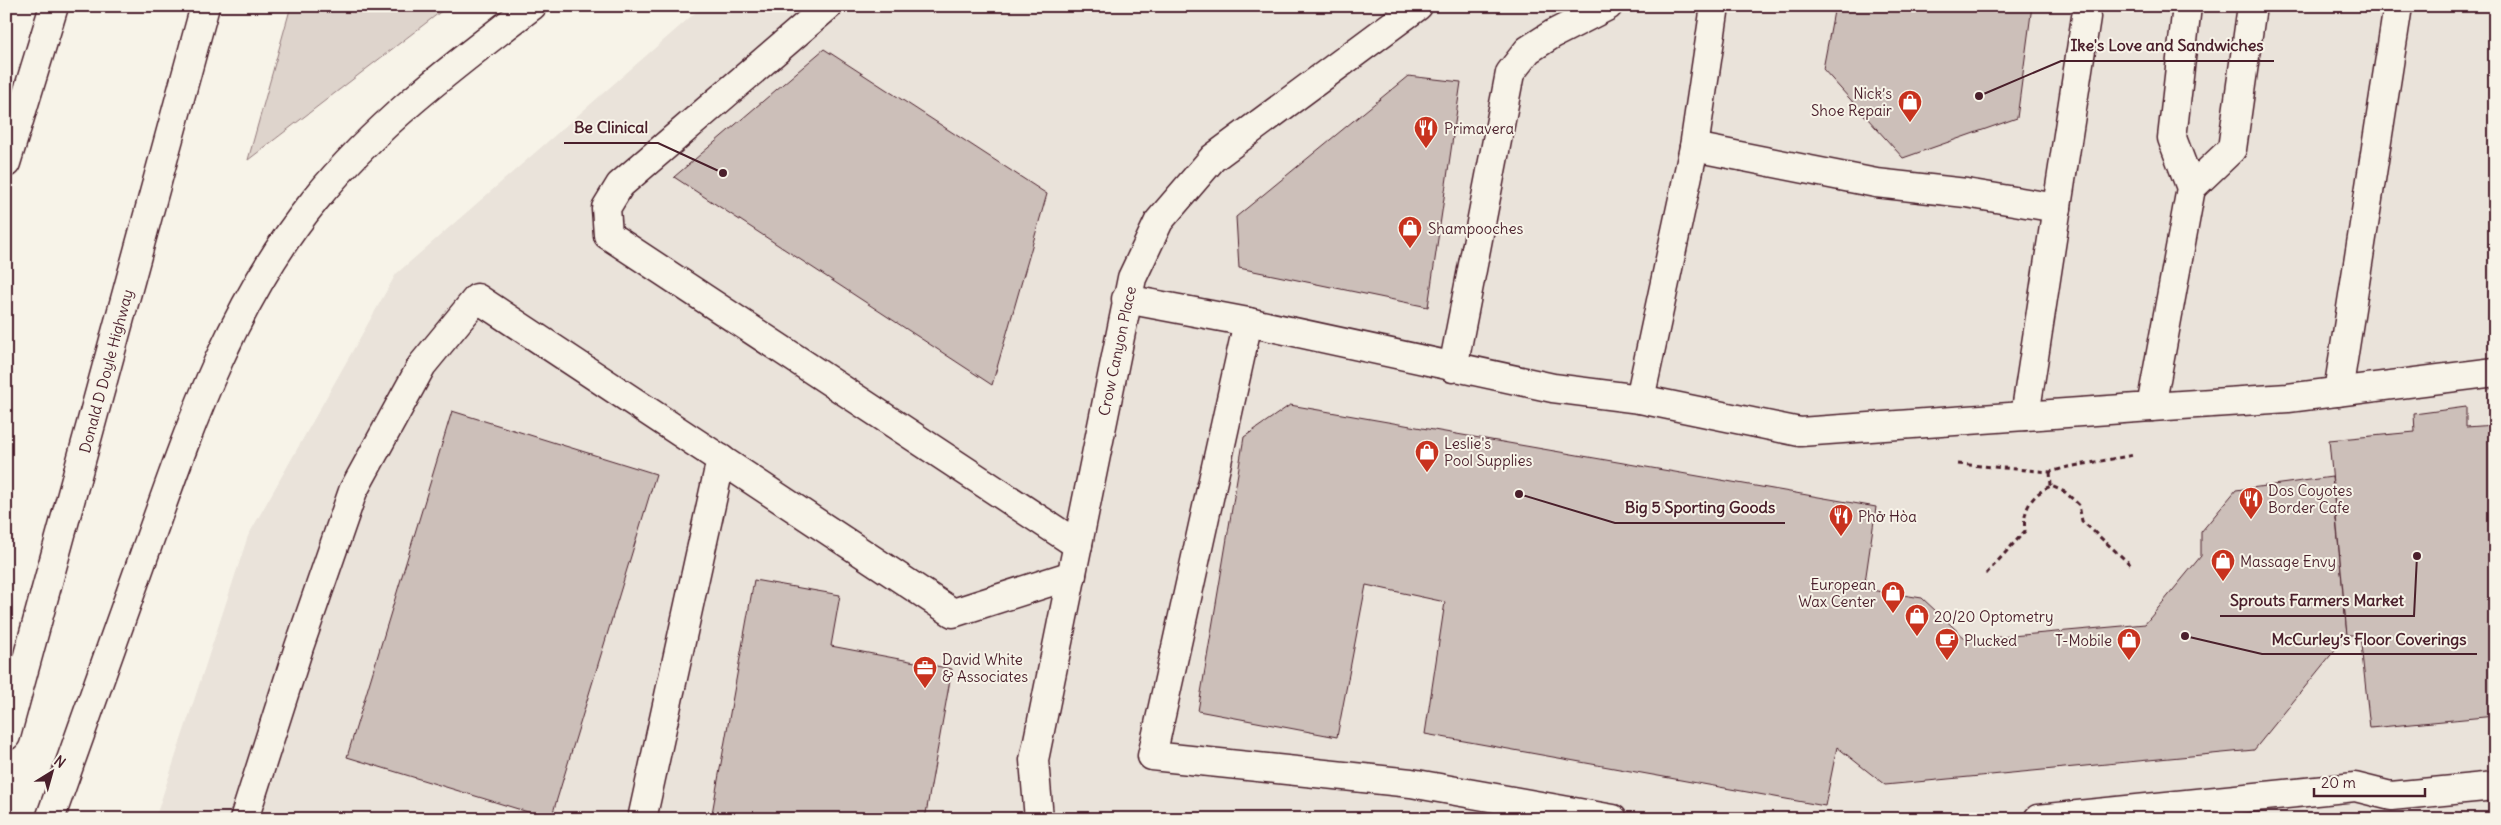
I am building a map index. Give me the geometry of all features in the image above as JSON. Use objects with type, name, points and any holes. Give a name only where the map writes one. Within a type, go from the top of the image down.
[{"type":"main road","points":[[6,162],[54,6]]},
{"type":"main road","name":"Donald D Doyle Highway","points":[[6,736],[205,6]]},
{"type":"main road","points":[[50,819],[187,433],[223,348],[266,270],[315,200],[370,139],[423,91],[532,6]]},
{"type":"main road","points":[[828,6],[620,185],[606,208],[608,235],[1078,545]]},
{"type":"main road","name":"Crow Canyon Place","points":[[1039,819],[1034,760],[1126,299],[1132,278],[1159,221],[1213,158],[1418,6]]},
{"type":"main road","points":[[1453,368],[1510,73],[1528,50],[1553,34],[1608,6]]},
{"type":"main road","points":[[1640,399],[1694,147],[1715,6]]},
{"type":"main road","points":[[2151,406],[2191,188],[2172,138],[2187,6]]},
{"type":"main road","points":[[2191,188],[2232,149],[2252,6]]},
{"type":"main road","points":[[2338,392],[2398,6]]},
{"type":"main road","points":[[2025,416],[2086,17]]},
{"type":"main road","points":[[1694,147],[1876,184],[1966,193],[2057,208]]},
{"type":"main road","points":[[244,819],[296,656],[353,491],[422,365],[477,298],[953,613],[1072,575]]},
{"type":"main road","points":[[1126,299],[1248,322],[1453,368],[1553,388],[1640,399],[1800,432],[2151,406],[2288,398],[2495,372]]},
{"type":"main road","points":[[1248,322],[1152,756],[1411,783],[1613,819]]},
{"type":"main road","points":[[642,819],[721,459]]},
{"type":"main road","points":[[2038,819],[2355,787],[2391,796],[2495,786]]},
{"type":"path","points":[[1958,464],[2050,472],[2068,467],[2134,456]]},
{"type":"path","points":[[2050,472],[2051,486]]},
{"type":"path","points":[[1986,574],[2025,531],[2023,520],[2028,505],[2038,492],[2051,486],[2065,492],[2079,505],[2082,521],[2131,565]]},
{"type":"shaded area","points":[[291,6],[448,6],[248,160]]},
{"type":"shaded area","points":[[703,6],[2495,6],[2495,819],[155,819],[248,536],[396,274]]},
{"type":"building","points":[[1835,6],[2032,6],[2017,118],[1903,158],[1823,69]]},
{"type":"building","points":[[824,49],[1047,194],[992,385],[674,177]]},
{"type":"building","points":[[1408,76],[1461,82],[1428,307],[1239,268],[1236,217]]},
{"type":"building","points":[[1290,405],[1876,507],[1864,589],[1922,598],[1967,640],[2145,624],[2201,556],[2201,532],[2236,490],[2332,477],[2347,635],[2254,750],[1885,785],[1837,747],[1825,806],[1425,734],[1445,602],[1366,585],[1337,737],[1198,711],[1244,437]]},
{"type":"building","points":[[2466,407],[2466,427],[2495,425],[2495,716],[2370,728],[2360,635],[2347,635],[2329,440],[2415,432],[2414,414]]},
{"type":"building","points":[[452,411],[656,474],[551,819],[347,757]]},
{"type":"building","points":[[754,580],[840,595],[831,646],[952,669],[925,819],[711,819]]},
{"type":"place","name":"Ike's Love and Sandwiches","points":[[1979,96]]},
{"type":"place","name":"Nick’s Shoe Repair","points":[[1910,123]]},
{"type":"place","name":"Primavera","points":[[1426,149]]},
{"type":"place","name":"Be Clinical","points":[[723,173]]},
{"type":"place","name":"Shampooches","points":[[1410,249]]},
{"type":"place","name":"Leslie's Pool Supplies","points":[[1427,473]]},
{"type":"place","name":"Big 5 Sporting Goods","points":[[1519,494]]},
{"type":"place","name":"Dos Coyotes Border Cafe","points":[[2251,520]]},
{"type":"place","name":"Phở Hòa","points":[[1841,537]]},
{"type":"place","name":"Sprouts Farmers Market","points":[[2417,556]]},
{"type":"place","name":"Massage Envy","points":[[2223,582]]},
{"type":"place","name":"European Wax Center","points":[[1893,614]]},
{"type":"place","name":"McCurley’s Floor Coverings","points":[[2185,636]]},
{"type":"place","name":"20/20 Optometry","points":[[1917,637]]},
{"type":"place","name":"Plucked","points":[[1947,661]]},
{"type":"place","name":"T-Mobile","points":[[2129,661]]},
{"type":"place","name":"David White & Associates","points":[[925,689]]}]
